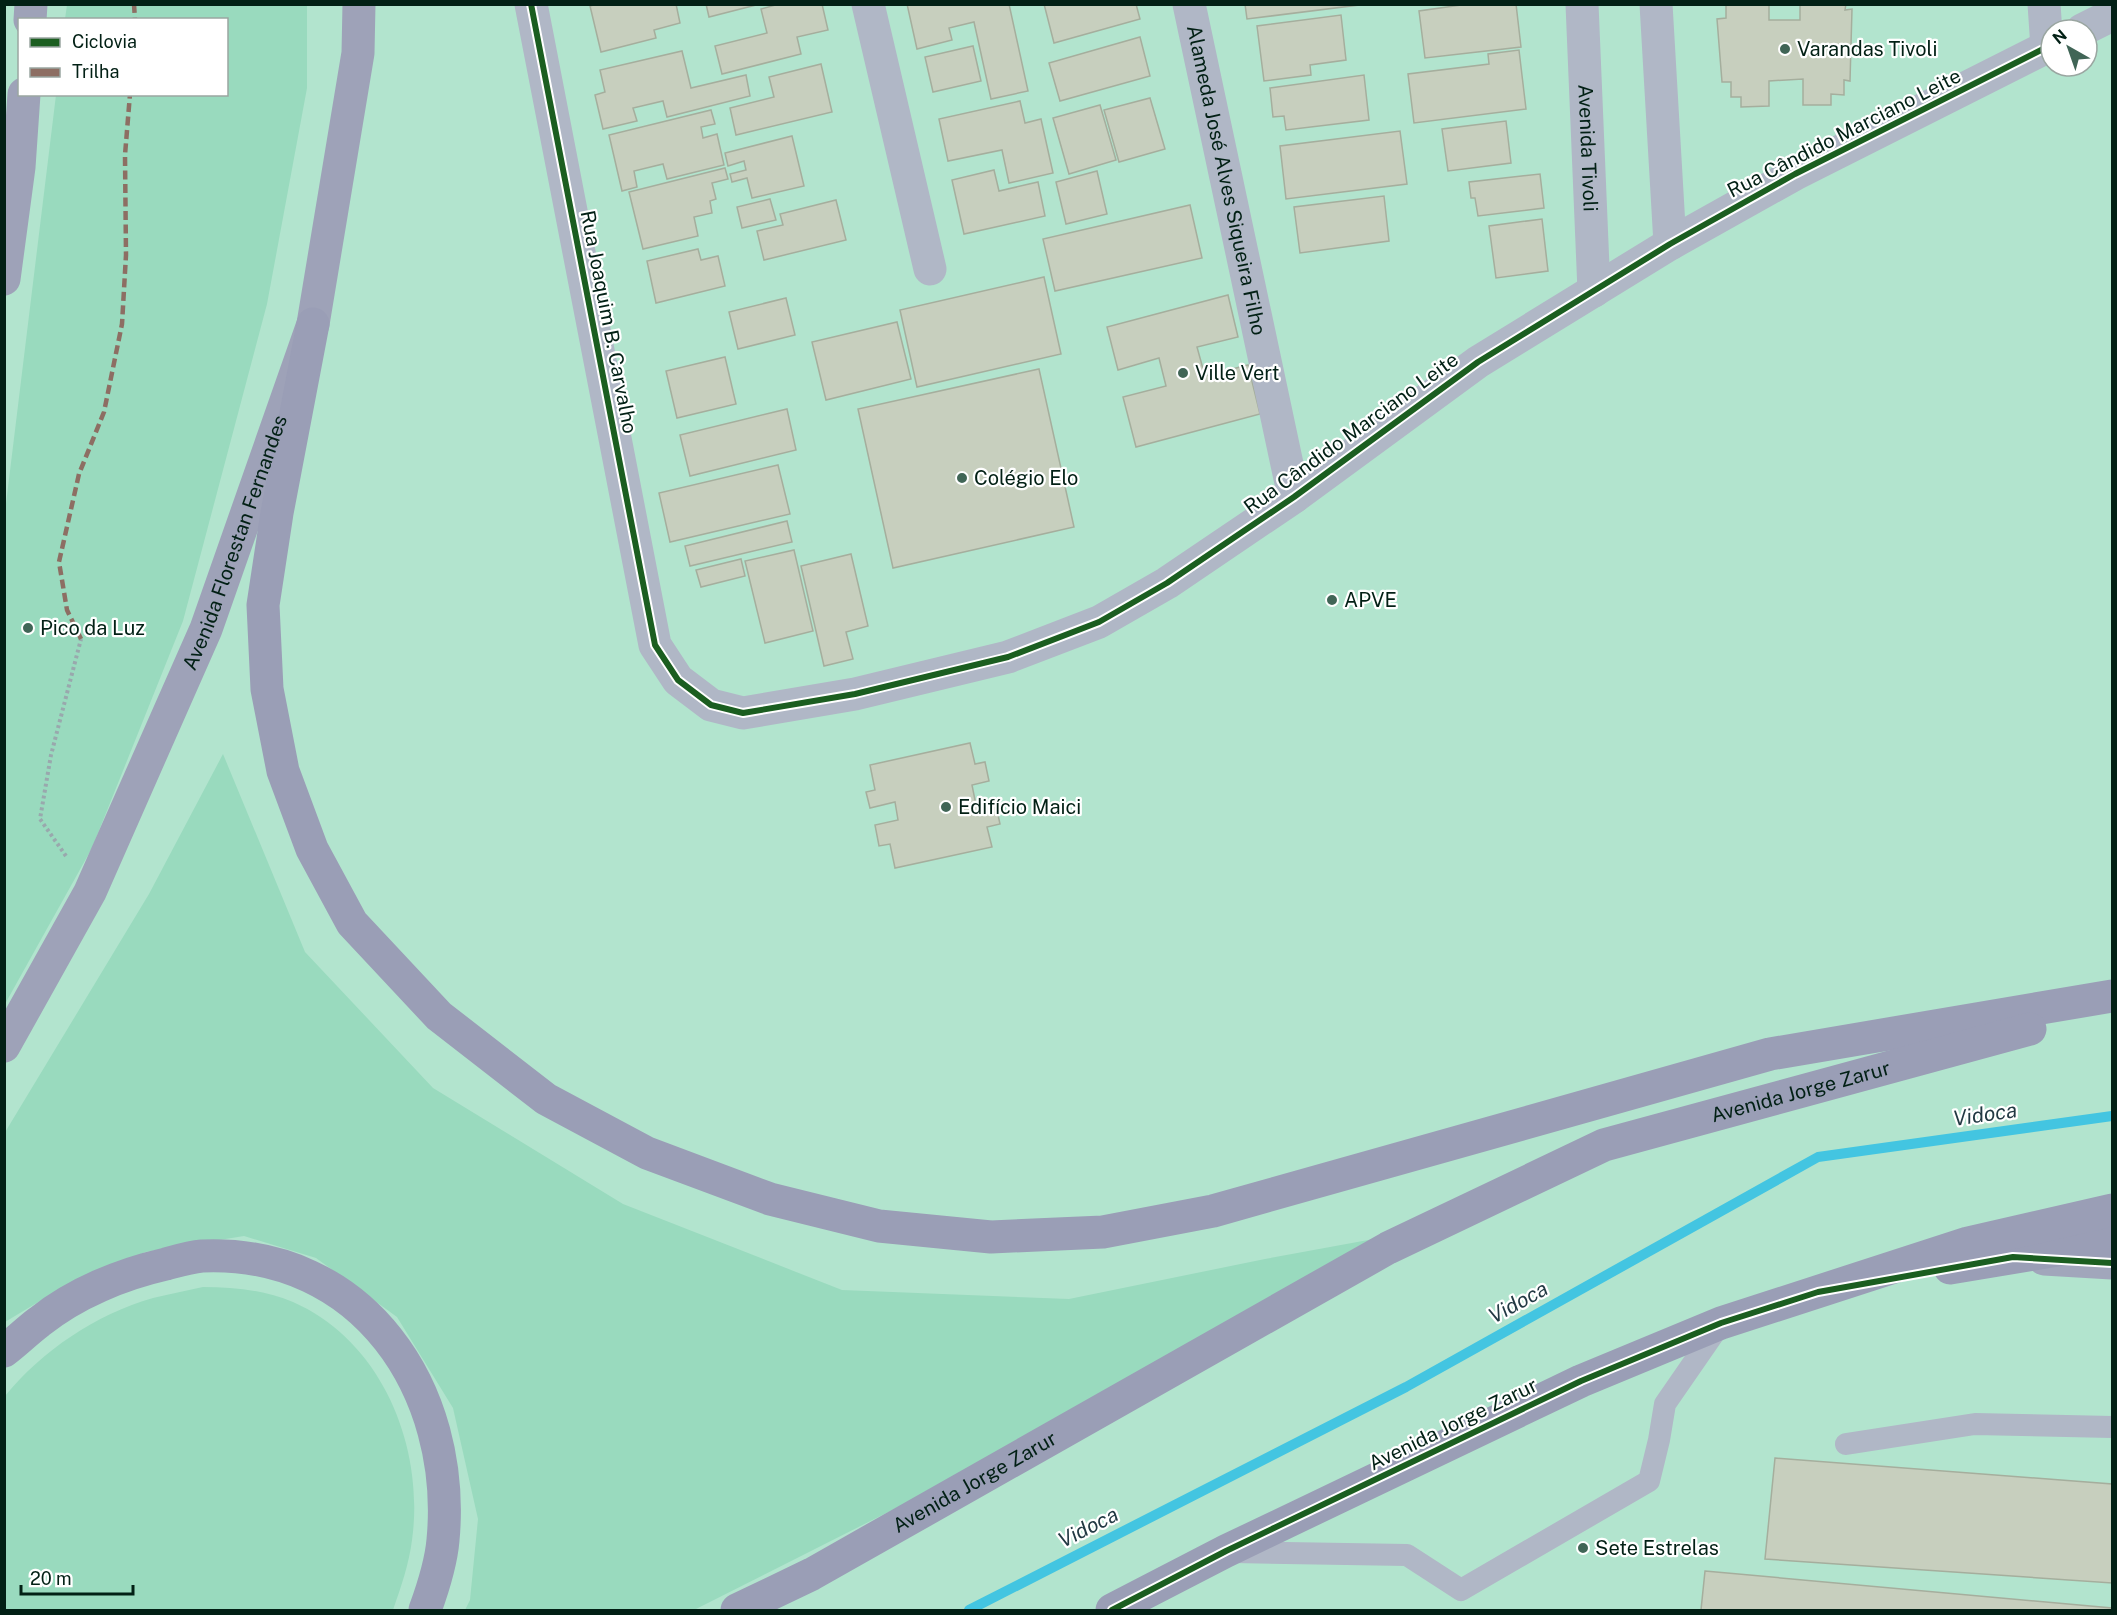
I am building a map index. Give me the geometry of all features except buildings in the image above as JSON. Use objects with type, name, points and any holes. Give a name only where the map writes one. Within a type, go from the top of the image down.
[{"type":"highway","name":"Avenida Florestan Fernandes","points":[[4,1046],[90,892],[206,629],[313,324],[358,53],[359,4]]},
{"type":"highway","points":[[4,279],[19,167],[24,96]]},
{"type":"highway","points":[[313,324],[263,605],[267,689],[283,771],[312,849],[352,922],[439,1016],[546,1099],[646,1153],[770,1199],[879,1226],[991,1237],[1103,1232],[1213,1211],[1770,1054],[2112,996]]},
{"type":"highway","name":"Avenida Jorge Zarur","points":[[737,1611],[812,1574],[1388,1248],[1604,1145],[2112,1006]]},
{"type":"highway","name":"Avenida Jorge Zarur","points":[[1112,1611],[1226,1551],[1581,1381],[1721,1323],[1968,1243],[2112,1210]]},
{"type":"highway","points":[[1818,1292],[2112,1241]]},
{"type":"highway","points":[[4,1352],[41,1320],[90,1290],[143,1269],[199,1256],[236,1257],[271,1263],[305,1274],[336,1291],[365,1313],[389,1339],[410,1369],[428,1410],[440,1453],[445,1498],[443,1542],[434,1586],[425,1611]]},
{"type":"main road","points":[[2013,1257],[2112,1263]]},
{"type":"street","name":"Rua Joaquim B. Carvalho","points":[[531,4],[655,645]]},
{"type":"street","points":[[868,4],[930,269]]},
{"type":"street","name":"Alameda José Alves Siqueira Filho","points":[[1189,4],[1293,497]]},
{"type":"street","name":"Avenida Tivoli","points":[[1582,4],[1594,291]]},
{"type":"street","points":[[1656,4],[1670,244]]},
{"type":"street","name":"Rua Cândido Marciano Leite","points":[[655,645],[678,680],[711,705],[743,713],[855,694],[1008,657],[1099,622],[1167,583],[1293,497],[1478,362],[1670,244],[1795,174],[2039,51]]},
{"type":"lane","points":[[1226,1551],[1407,1555],[1461,1590],[1649,1481],[1665,1404],[1721,1323]]},
{"type":"lane","points":[[1846,1444],[1975,1424],[2112,1427]]},
{"type":"path","points":[[81,639],[51,755],[40,819],[90,892]]},
{"type":"green space","points":[[67,5],[307,5],[307,88],[267,304],[183,621],[92,848],[5,1004],[4,520],[56,96],[228,96],[228,18],[65,18]]},
{"type":"green space","points":[[223,754],[305,952],[433,1088],[623,1204],[842,1290],[1069,1299],[1390,1236],[916,1498],[694,1610],[465,1610],[470,1600],[478,1519],[453,1408],[397,1317],[316,1258],[244,1236],[145,1252],[50,1295],[5,1322],[4,1134],[149,894]]},
{"type":"green space","points":[[203,1287],[249,1290],[293,1302],[324,1320],[351,1343],[373,1370],[391,1401],[404,1434],[411,1469],[414,1505],[412,1540],[407,1567],[393,1610],[5,1610],[5,1396],[53,1349],[91,1324],[153,1298]]},
{"type":"waterway","name":"Vidoca","points":[[969,1610],[1406,1387],[1818,1157],[2112,1116]]},
{"type":"marked path","points":[[134,4],[135,18]]},
{"type":"marked path","points":[[81,639],[67,610],[59,562],[79,474],[104,412],[122,324],[126,255],[125,155],[130,96]]},
{"type":"cycle path","points":[[531,4],[655,645],[678,680],[711,705],[743,713],[855,694],[1008,657],[1099,622],[1167,583],[1294,497],[1478,362],[1670,244],[1795,174],[2039,51]]},
{"type":"cycle path","points":[[1112,1610],[1226,1551],[1581,1381],[1721,1323],[1818,1292],[2013,1257],[2112,1263]]},
{"type":"place","name":"Varandas Tivoli","points":[[1785,49]]},
{"type":"place","name":"Ville Vert","points":[[1183,373]]},
{"type":"place","name":"Colégio Elo","points":[[962,478]]},
{"type":"place","name":"APVE","points":[[1332,600]]},
{"type":"place","name":"Pico da Luz","points":[[28,628]]},
{"type":"place","name":"Edifício Maici","points":[[946,807]]},
{"type":"place","name":"Sete Estrelas","points":[[1583,1548]]}]
